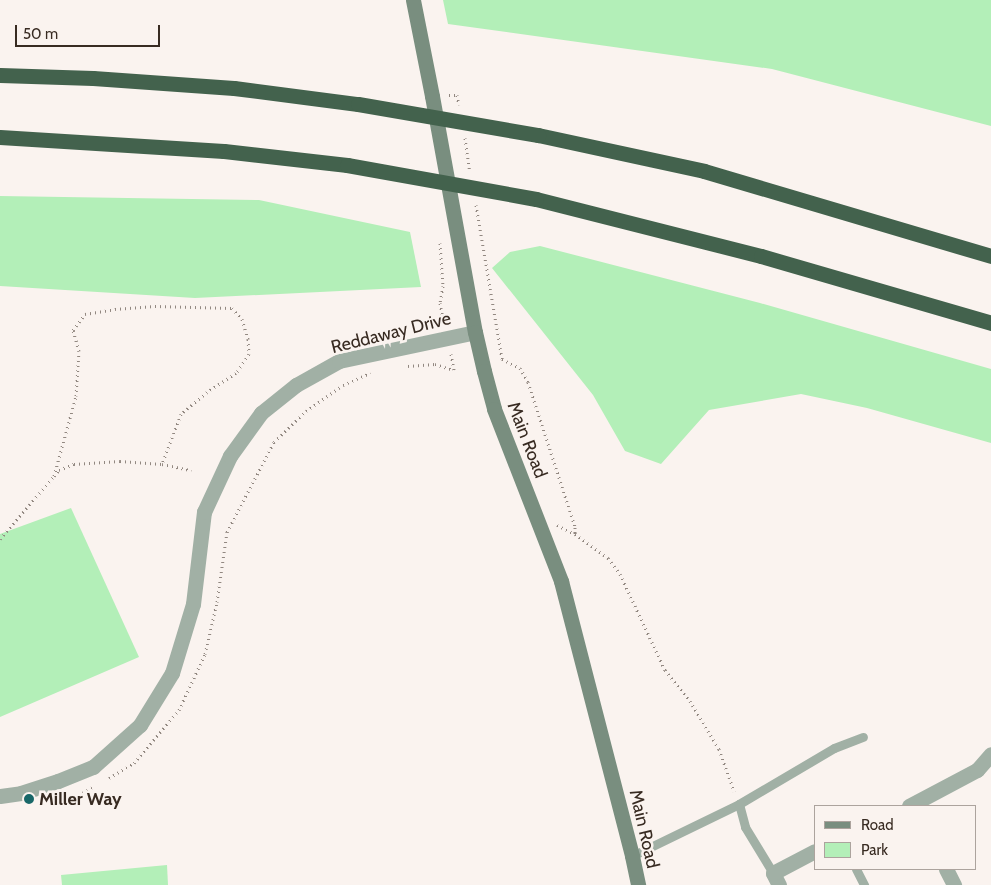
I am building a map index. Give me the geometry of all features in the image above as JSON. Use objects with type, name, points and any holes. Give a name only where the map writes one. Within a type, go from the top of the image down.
[{"type":"highway","points":[[0,76],[92,78],[234,88],[358,104],[538,135],[704,171],[991,256]]},
{"type":"highway","points":[[0,137],[224,150],[347,165],[536,199],[734,249],[991,323]]},
{"type":"street","name":"Main Road","points":[[413,0],[475,332],[494,409],[561,581],[571,614],[638,885]]},
{"type":"street","name":"Reddaway Drive","points":[[0,796],[21,793],[58,781],[93,766],[140,725],[172,673],[193,604],[204,512],[230,456],[261,413],[296,385],[339,361],[475,332]]},
{"type":"street","points":[[913,805],[977,770],[991,754]]},
{"type":"street","points":[[776,879],[814,852]]},
{"type":"street","points":[[946,870],[954,885]]},
{"type":"lane","points":[[632,856],[738,804],[834,748],[863,737]]},
{"type":"lane","points":[[738,804],[745,827],[776,879]]},
{"type":"lane","points":[[856,870],[864,885]]},
{"type":"path","points":[[432,96],[457,95],[461,114]]},
{"type":"path","points":[[464,133],[472,180]]},
{"type":"path","points":[[475,199],[502,359],[520,368],[528,382],[575,534]]},
{"type":"path","points":[[401,366],[435,364],[454,370],[440,303],[443,286],[439,237]]},
{"type":"path","points":[[54,476],[76,396],[79,351],[73,330],[85,314],[155,306],[232,308],[242,319],[248,339],[249,354],[236,372],[180,414],[162,464]]},
{"type":"path","points":[[46,804],[74,798],[134,763],[179,710],[205,654],[217,602],[227,532],[274,442],[306,411],[343,385],[376,371]]},
{"type":"path","points":[[0,539],[59,470],[74,464],[120,461],[162,464],[191,470]]},
{"type":"path","points":[[538,521],[555,524],[575,534],[608,558],[620,574],[666,670],[690,700],[719,748],[738,804]]},
{"type":"green space","points":[[443,0],[991,0],[991,126],[772,69],[448,24]]},
{"type":"green space","points":[[0,196],[259,200],[410,232],[421,287],[195,298],[0,286]]},
{"type":"green space","points":[[540,246],[760,303],[991,369],[991,443],[867,408],[801,394],[709,410],[661,464],[625,451],[593,395],[492,268],[510,252]]},
{"type":"green space","points":[[71,508],[139,657],[0,717],[0,534]]},
{"type":"green space","points":[[167,865],[168,885],[62,885],[61,875]]},
{"type":"place","name":"Miller Way","points":[[29,799]]}]
